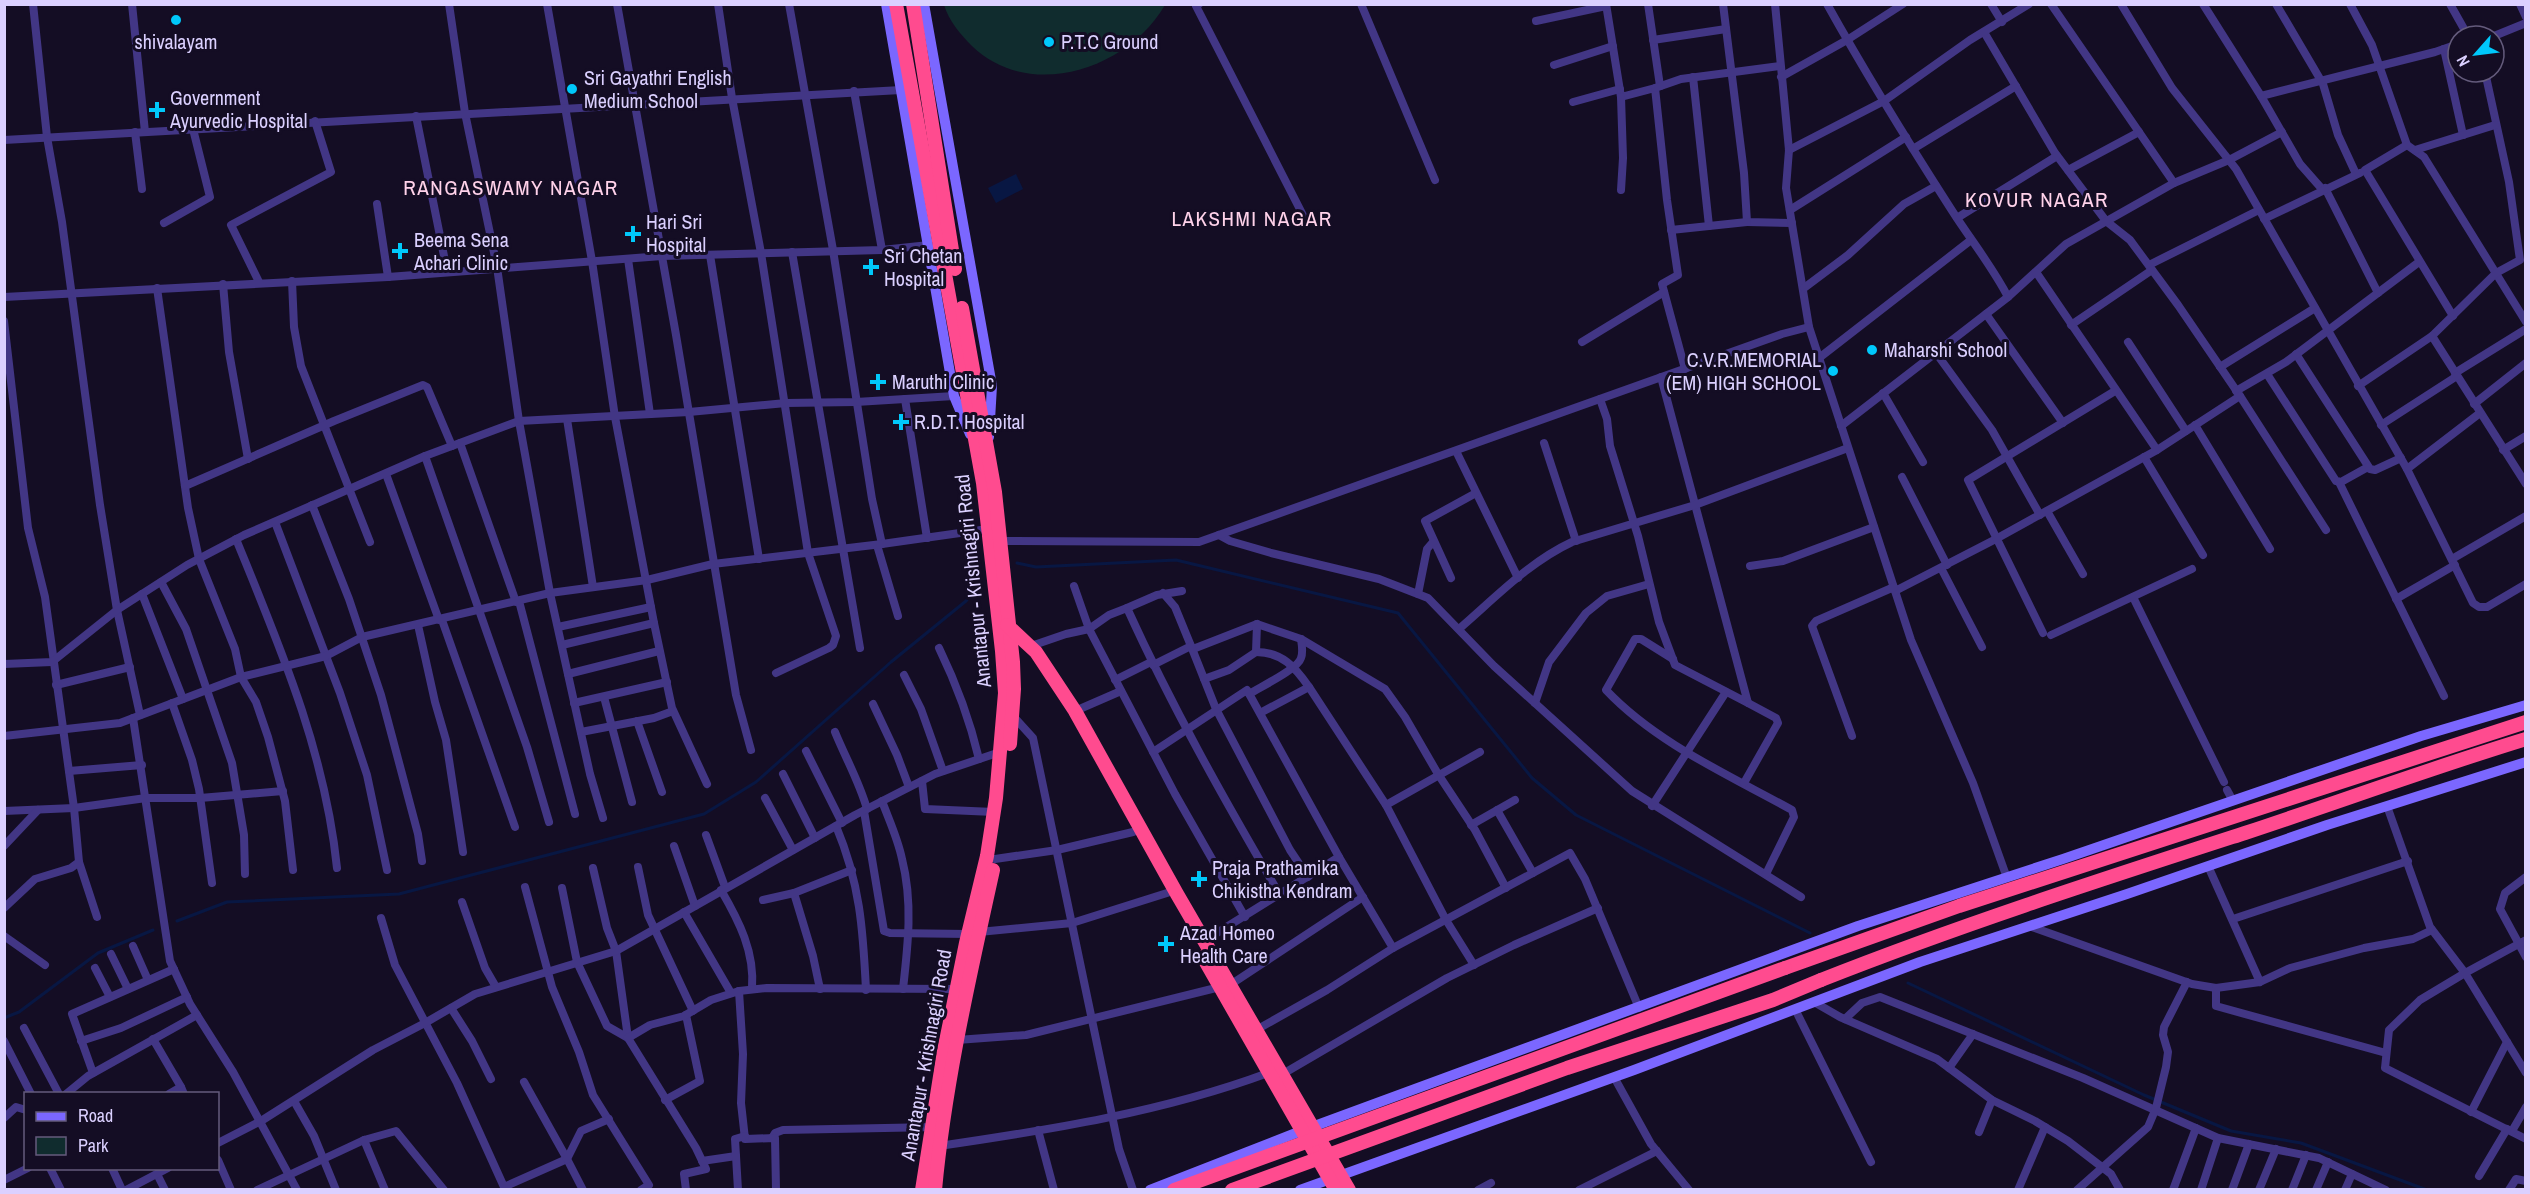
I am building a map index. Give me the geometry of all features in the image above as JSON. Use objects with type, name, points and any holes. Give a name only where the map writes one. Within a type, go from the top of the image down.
[{"type":"highway","name":"Anantapur - Krishnagiri Road","points":[[896,4],[952,277],[983,450],[995,492],[1009,628],[994,812],[972,932],[957,1040],[937,1127]]},
{"type":"highway","points":[[913,4],[952,277]]},
{"type":"highway","name":"Anantapur - Krishnagiri Road","points":[[922,1190],[934,1146],[956,989],[995,860],[1003,812],[1013,716],[1007,651],[998,618],[988,529],[983,450]]},
{"type":"highway","points":[[998,618],[1031,646],[1075,711],[1204,941],[1225,986],[1256,1030],[1274,1074]]},
{"type":"highway","points":[[1007,651],[1025,655],[1036,665],[1068,715],[1167,893],[1225,986],[1335,1181],[1349,1190]]},
{"type":"highway","points":[[1174,1190],[1452,1087],[2123,846],[2526,722]]},
{"type":"highway","points":[[1232,1190],[1567,1068],[1773,1000],[1963,926],[2249,832],[2415,773],[2526,739]]},
{"type":"highway","name":"Anantapur - Krishnagiri Road","points":[[934,1146],[935,1190]]},
{"type":"street","points":[[33,4],[47,137],[63,222],[100,505],[117,610],[130,667],[165,939],[174,969],[187,997],[261,1121],[297,1190]]},
{"type":"street","points":[[132,4],[145,132]]},
{"type":"street","points":[[449,4],[465,113],[497,267],[519,421],[550,593],[580,732],[603,818]]},
{"type":"street","points":[[547,4],[592,261],[615,417],[659,651],[673,711],[707,784]]},
{"type":"street","points":[[617,4],[736,695],[751,750]]},
{"type":"street","points":[[718,4],[732,98],[761,253],[776,359],[786,403],[808,553],[836,636],[833,645],[829,648],[776,673]]},
{"type":"street","points":[[789,4],[833,250],[880,545],[898,616]]},
{"type":"street","points":[[886,4],[954,396],[983,450]]},
{"type":"street","points":[[924,4],[992,386],[983,450]]},
{"type":"street","points":[[1199,4],[1196,6],[1308,224]]},
{"type":"street","points":[[1361,4],[1435,180]]},
{"type":"street","points":[[1648,4],[1671,230],[1678,275],[1662,284],[1685,369]]},
{"type":"street","points":[[1723,4],[1744,173],[1747,222]]},
{"type":"street","points":[[1827,4],[1913,149],[1971,240],[1995,272],[2008,297]]},
{"type":"street","points":[[1781,77],[1847,40],[1903,4]]},
{"type":"street","points":[[1991,4],[2002,22]]},
{"type":"street","points":[[1790,150],[1884,101],[1984,32],[2030,4]]},
{"type":"street","points":[[2051,4],[2174,183]]},
{"type":"street","points":[[2121,4],[2172,88],[2229,160],[2259,210],[2407,469],[2473,603],[2482,608],[2526,584]]},
{"type":"street","points":[[2203,4],[2261,96],[2300,164],[2323,189],[2378,294]]},
{"type":"street","points":[[2276,4],[2322,81],[2338,135],[2356,174]]},
{"type":"street","points":[[2350,4],[2372,45],[2407,145],[2424,157],[2526,322]]},
{"type":"street","points":[[2450,4],[2462,24]]},
{"type":"street","points":[[2520,4],[2526,18]]},
{"type":"street","points":[[1536,21],[1606,5],[1620,93],[1623,158],[1621,190]]},
{"type":"street","points":[[1775,5],[1790,150],[1786,188],[1809,327],[1911,640],[1973,783],[2007,878]]},
{"type":"street","points":[[2506,31],[2526,23]]},
{"type":"street","points":[[1653,39],[1726,29]]},
{"type":"street","points":[[1984,32],[2057,156],[2106,221],[2130,240],[2150,267],[2220,367],[2326,530]]},
{"type":"street","points":[[1554,65],[1612,46]]},
{"type":"street","points":[[2261,96],[2444,49],[2463,135]]},
{"type":"street","points":[[1573,102],[1657,87],[1681,78],[1780,66]]},
{"type":"street","points":[[1693,77],[1709,226]]},
{"type":"street","points":[[2358,386],[2432,336],[2496,273],[2520,260],[2509,182],[2487,84]]},
{"type":"street","points":[[1913,149],[2016,86]]},
{"type":"street","points":[[4,140],[901,90]]},
{"type":"street","points":[[854,91],[882,250]]},
{"type":"street","points":[[416,116],[447,271]]},
{"type":"street","points":[[259,282],[231,225],[331,172],[315,121]]},
{"type":"street","points":[[2415,150],[2495,125]]},
{"type":"street","points":[[164,223],[210,197],[193,129]]},
{"type":"street","points":[[135,132],[142,189]]},
{"type":"street","points":[[2068,170],[2139,132]]},
{"type":"street","points":[[1841,426],[2008,297],[2066,244],[2174,183],[2229,160],[2282,132]]},
{"type":"street","points":[[1790,210],[1906,137]]},
{"type":"street","points":[[2264,219],[2365,170],[2407,145]]},
{"type":"street","points":[[1957,218],[2057,156]]},
{"type":"street","points":[[2365,170],[2452,316]]},
{"type":"street","points":[[1804,288],[1848,255],[1904,204],[1936,186]]},
{"type":"street","points":[[377,204],[388,277]]},
{"type":"street","points":[[2071,325],[2150,267],[2259,210]]},
{"type":"street","points":[[1671,230],[1747,222],[1792,224]]},
{"type":"street","points":[[1819,358],[1971,240]]},
{"type":"street","points":[[4,297],[388,277],[662,256],[882,250],[929,245]]},
{"type":"street","points":[[792,252],[819,402],[841,549],[860,648]]},
{"type":"street","points":[[710,255],[759,559]]},
{"type":"street","points":[[628,259],[650,414]]},
{"type":"street","points":[[1852,736],[1812,626],[1816,621],[1944,567],[2157,450],[2296,354],[2419,262]]},
{"type":"street","points":[[2036,272],[2157,450]]},
{"type":"street","points":[[292,281],[297,352],[370,542]]},
{"type":"street","points":[[223,284],[229,352],[248,459]]},
{"type":"street","points":[[157,288],[185,486],[199,559],[236,649],[241,676],[256,702],[283,791],[293,870]]},
{"type":"street","points":[[1582,342],[1664,291]]},
{"type":"street","points":[[2220,367],[2315,308]]},
{"type":"street","points":[[1986,314],[2063,423]]},
{"type":"street","points":[[4,321],[28,528],[45,597],[52,662],[64,730],[79,862],[97,917]]},
{"type":"street","points":[[999,541],[1198,542],[1782,334],[1809,327]]},
{"type":"street","points":[[2381,425],[2526,329]]},
{"type":"street","points":[[2432,336],[2526,484]]},
{"type":"street","points":[[2127,342],[2186,431]]},
{"type":"street","points":[[1936,353],[1986,420],[2083,574]]},
{"type":"street","points":[[2296,354],[2368,467],[2375,470],[2400,458]]},
{"type":"street","points":[[2474,404],[2526,363]]},
{"type":"street","points":[[2267,374],[2334,479],[2339,482],[2444,696]]},
{"type":"street","points":[[1661,377],[1748,703]]},
{"type":"street","points":[[185,486],[324,425],[425,385],[452,446]]},
{"type":"street","points":[[2115,391],[1968,480],[1996,539],[2047,634],[2192,569]]},
{"type":"street","points":[[1883,393],[1923,462]]},
{"type":"street","points":[[4,664],[52,662],[117,610],[236,539],[425,456],[519,421],[615,417],[786,403],[856,402],[954,396]]},
{"type":"street","points":[[905,399],[927,538]]},
{"type":"street","points":[[1600,399],[1607,419],[1610,446],[1634,524],[1659,622],[1672,659],[1675,664],[1776,718],[1778,723],[1744,783]]},
{"type":"street","points":[[2407,469],[2480,413]]},
{"type":"street","points":[[567,419],[593,587]]},
{"type":"street","points":[[2195,425],[2270,549]]},
{"type":"street","points":[[2503,450],[2526,436]]},
{"type":"street","points":[[460,443],[517,601],[575,814]]},
{"type":"street","points":[[1544,443],[1576,541]]},
{"type":"street","points":[[1460,629],[1518,578],[1557,549],[1576,541],[1695,505],[1848,448]]},
{"type":"street","points":[[1455,451],[1518,578]]},
{"type":"street","points":[[425,456],[477,611],[527,747],[549,822]]},
{"type":"street","points":[[2144,457],[2203,555]]},
{"type":"street","points":[[2339,482],[2368,467]]},
{"type":"street","points":[[386,474],[515,827]]},
{"type":"street","points":[[1902,477],[1982,647]]},
{"type":"street","points":[[1450,578],[1425,525],[1426,520],[1476,493]]},
{"type":"street","points":[[312,505],[362,637],[393,736],[418,834],[422,861]]},
{"type":"street","points":[[2396,599],[2526,516]]},
{"type":"street","points":[[275,522],[326,656],[367,775],[387,870]]},
{"type":"street","points":[[1750,566],[1783,561],[1874,527]]},
{"type":"street","points":[[4,736],[120,723],[241,676],[326,656],[362,637],[550,593],[646,580],[713,564],[880,545],[988,529]]},
{"type":"street","points":[[1219,535],[1230,541],[1271,553],[1379,579],[1432,601],[1535,703],[1632,791],[1652,806],[1801,897]]},
{"type":"street","points":[[236,539],[287,666],[317,756],[327,794],[337,867]]},
{"type":"street","points":[[1418,594],[1427,549],[1433,542]]},
{"type":"street","points":[[161,582],[186,629],[232,763],[244,835],[245,874]]},
{"type":"street","points":[[1535,703],[1550,662],[1587,613],[1607,596],[1649,584]]},
{"type":"street","points":[[1074,586],[1089,629],[1115,680],[1245,917]]},
{"type":"street","points":[[1031,646],[1089,629],[1109,615],[1163,593],[1182,591]]},
{"type":"street","points":[[1163,593],[1175,607],[1216,709],[1290,850],[1308,877]]},
{"type":"street","points":[[142,594],[183,699]]},
{"type":"street","points":[[2133,597],[2233,801]]},
{"type":"street","points":[[558,627],[651,607]]},
{"type":"street","points":[[1127,608],[1152,664],[1187,731],[1280,895]]},
{"type":"street","points":[[562,645],[654,623]]},
{"type":"street","points":[[1115,680],[1257,624],[1301,639],[1385,689],[1472,825],[1506,888]]},
{"type":"street","points":[[1256,652],[1257,624]]},
{"type":"street","points":[[418,625],[446,740],[463,852]]},
{"type":"street","points":[[1249,694],[1273,678],[1296,668],[1302,657],[1301,639]]},
{"type":"street","points":[[1672,659],[1641,639],[1635,639],[1606,690],[1623,709],[1687,752],[1794,812],[1794,817],[1766,874]]},
{"type":"street","points":[[939,648],[951,673],[973,734],[979,759]]},
{"type":"street","points":[[568,674],[659,651]]},
{"type":"street","points":[[1204,679],[1229,670],[1256,652],[1273,654],[1296,668],[1386,805],[1446,920],[1474,965]]},
{"type":"street","points":[[56,685],[130,667]]},
{"type":"street","points":[[904,675],[921,709],[943,771]]},
{"type":"street","points":[[574,703],[667,682]]},
{"type":"street","points":[[1260,713],[1309,687]]},
{"type":"street","points":[[1153,752],[1247,690],[1362,897],[1393,948]]},
{"type":"street","points":[[1075,711],[1121,691]]},
{"type":"street","points":[[1652,806],[1726,692]]},
{"type":"street","points":[[604,696],[632,802]]},
{"type":"street","points":[[172,703],[192,760],[212,883]]},
{"type":"street","points":[[873,704],[909,787]]},
{"type":"street","points":[[1150,1190],[1306,1130],[1739,971],[1772,956],[2007,878],[2123,846],[2233,801],[2421,736],[2526,705]]},
{"type":"street","points":[[580,732],[637,721],[673,711]]},
{"type":"street","points":[[1013,716],[1033,738],[1114,1115],[1119,1149],[1133,1190]]},
{"type":"street","points":[[637,721],[662,792]]},
{"type":"street","points":[[835,732],[859,781],[883,929],[887,933],[972,932],[1072,923],[1167,893]]},
{"type":"street","points":[[806,751],[839,824],[852,870],[862,915],[866,990]]},
{"type":"street","points":[[219,1142],[261,1121],[373,1050],[475,994],[616,951],[839,824],[909,787],[943,771],[1000,752]]},
{"type":"street","points":[[1386,805],[1480,752]]},
{"type":"street","points":[[1300,1190],[1335,1181],[1920,962],[2526,762]]},
{"type":"street","points":[[69,771],[141,765]]},
{"type":"street","points":[[783,774],[815,838]]},
{"type":"street","points":[[922,781],[925,808],[994,812]]},
{"type":"street","points":[[4,811],[74,808],[146,798],[200,798],[283,791]]},
{"type":"street","points":[[765,798],[793,850]]},
{"type":"street","points":[[1472,825],[1515,800]]},
{"type":"street","points":[[882,801],[905,870],[910,933],[903,989]]},
{"type":"street","points":[[2387,806],[2432,930],[2465,973],[2526,1073]]},
{"type":"street","points":[[4,846],[38,810]]},
{"type":"street","points":[[1497,810],[1533,873]]},
{"type":"street","points":[[995,860],[1057,850],[1133,832]]},
{"type":"street","points":[[706,835],[723,889],[748,946],[753,974],[752,989]]},
{"type":"street","points":[[674,846],[695,906]]},
{"type":"street","points":[[1256,1030],[1327,990],[1393,948],[1570,853],[1598,908],[1639,1008]]},
{"type":"street","points":[[1204,941],[1340,857]]},
{"type":"street","points":[[2233,919],[2408,861]]},
{"type":"street","points":[[4,908],[35,879],[71,868],[79,862]]},
{"type":"street","points":[[2208,866],[2260,982]]},
{"type":"street","points":[[638,867],[648,915],[690,1013],[700,1081],[665,1100]]},
{"type":"street","points":[[593,868],[607,928],[616,951],[628,1038],[706,1170],[684,1174],[686,1190]]},
{"type":"street","points":[[763,900],[794,893],[852,870]]},
{"type":"street","points":[[2526,877],[2505,893],[2500,909],[2522,943],[2526,957]]},
{"type":"street","points":[[525,887],[552,987],[579,1052],[593,1095],[649,1185],[641,1190]]},
{"type":"street","points":[[562,888],[578,962],[607,1026],[628,1038]]},
{"type":"street","points":[[794,893],[813,956],[819,989]]},
{"type":"street","points":[[957,1040],[1026,1035],[1225,986],[1362,897]]},
{"type":"street","points":[[462,902],[485,968],[496,987]]},
{"type":"street","points":[[934,1146],[1038,1130],[1114,1115],[1217,1092],[1274,1074],[1447,978],[1598,908]]},
{"type":"street","points":[[684,912],[735,992],[743,1054],[741,1103],[745,1139],[775,1138],[776,1190]]},
{"type":"street","points":[[381,918],[395,965],[457,1083],[504,1187],[567,1159],[581,1131],[609,1119]]},
{"type":"street","points":[[2029,926],[2187,982],[2216,988],[2260,982],[2290,968],[2364,948],[2413,939],[2432,930]]},
{"type":"street","points":[[4,936],[45,965]]},
{"type":"street","points":[[2522,943],[2420,1000],[2389,1030],[2385,1068],[2526,1138]]},
{"type":"street","points":[[133,946],[148,980]]},
{"type":"street","points":[[111,954],[128,989]]},
{"type":"street","points":[[95,968],[110,997]]},
{"type":"street","points":[[93,1073],[72,1014],[174,969]]},
{"type":"street","points":[[2077,1190],[2145,1131],[2156,1109],[2168,1060],[2164,1027],[2187,982]]},
{"type":"street","points":[[2216,988],[2216,1006],[2386,1053]]},
{"type":"street","points":[[628,1038],[650,1025],[690,1013],[711,1000],[752,989],[956,989]]},
{"type":"street","points":[[81,1041],[121,1028],[187,997]]},
{"type":"street","points":[[1845,1019],[1862,1003],[1880,997],[2084,1078],[2218,1138],[2306,1155],[2328,1162],[2375,1187],[2386,1190]]},
{"type":"street","points":[[1814,1002],[1845,1019],[1937,1059],[1992,1100],[2046,1127],[2068,1141],[2111,1174],[2120,1190]]},
{"type":"street","points":[[451,1008],[492,1079]]},
{"type":"street","points":[[1795,1009],[1871,1162]]},
{"type":"street","points":[[69,1092],[93,1073],[197,1015]]},
{"type":"street","points":[[24,1028],[58,1092]]},
{"type":"street","points":[[1949,1068],[1973,1034]]},
{"type":"street","points":[[153,1039],[183,1090]]},
{"type":"street","points":[[2471,1112],[2507,1042]]},
{"type":"street","points":[[6,1047],[30,1092]]},
{"type":"street","points":[[1614,1077],[1657,1151],[1689,1190]]},
{"type":"street","points":[[524,1082],[583,1190]]},
{"type":"street","points":[[1979,1132],[1992,1100]]},
{"type":"street","points":[[294,1101],[314,1136],[336,1190]]},
{"type":"street","points":[[4,1118],[16,1107],[24,1109]]},
{"type":"street","points":[[2479,1176],[2526,1107]]},
{"type":"street","points":[[772,1138],[775,1133],[783,1130],[937,1127]]},
{"type":"street","points":[[2018,1190],[2046,1127]]},
{"type":"street","points":[[2173,1190],[2196,1128]]},
{"type":"street","points":[[1038,1130],[1054,1190]]},
{"type":"street","points":[[257,1190],[364,1140],[396,1131],[444,1190]]},
{"type":"street","points":[[738,1190],[735,1139],[745,1136]]},
{"type":"street","points":[[2200,1190],[2218,1138]]},
{"type":"street","points":[[364,1140],[385,1190]]},
{"type":"street","points":[[2232,1190],[2249,1144]]},
{"type":"street","points":[[2259,1190],[2276,1149]]},
{"type":"street","points":[[1579,1190],[1657,1151]]},
{"type":"street","points":[[702,1161],[736,1155]]},
{"type":"street","points":[[2292,1190],[2306,1155]]},
{"type":"street","points":[[219,1162],[231,1190]]},
{"type":"street","points":[[2316,1190],[2328,1162]]},
{"type":"street","points":[[4,1180],[24,1170]]},
{"type":"street","points":[[51,1170],[61,1190]]},
{"type":"street","points":[[113,1170],[124,1190],[164,1170]]},
{"type":"street","points":[[157,1174],[165,1190]]},
{"type":"street","points":[[2345,1190],[2352,1174]]},
{"type":"street","points":[[2510,1190],[2516,1179],[2526,1181]]},
{"type":"street","points":[[1478,1190],[1491,1182]]},
{"type":"green space","name":"P.T.C Ground","points":[[944,4],[1165,5],[1148,27],[1127,46],[1103,61],[1076,71],[1049,75],[1021,72],[995,63],[963,37],[952,22]]},
{"type":"water","points":[[1016,174],[1023,189],[996,203],[988,188]]},
{"type":"waterway","points":[[1017,563],[1036,567],[1176,560],[1398,613],[1532,778],[1576,815],[1810,933]]},
{"type":"waterway","points":[[177,921],[227,902],[399,894],[704,814],[756,782],[891,662],[966,601],[979,584]]},
{"type":"waterway","points":[[4,1018],[19,1012],[98,953],[153,930]]},
{"type":"waterway","points":[[1908,983],[2144,1095],[2231,1131],[2301,1143],[2427,1190]]},
{"type":"place","name":"shivalayam","points":[[176,20]]},
{"type":"place","name":"P.T.C Ground","points":[[1049,42]]},
{"type":"place","name":"Sri Gayathri English Medium School","points":[[572,89]]},
{"type":"place","name":"Government Ayurvedic Hospital","points":[[157,110]]},
{"type":"place","name":"Hari Sri Hospital","points":[[633,234]]},
{"type":"place","name":"Beema Sena Achari Clinic","points":[[400,251]]},
{"type":"place","name":"Sri Chetan Hospital","points":[[871,267]]},
{"type":"place","name":"Maharshi School","points":[[1872,350]]},
{"type":"place","name":"C.V.R.MEMORIAL (EM) HIGH SCHOOL","points":[[1833,371]]},
{"type":"place","name":"Maruthi Clinic","points":[[878,382]]},
{"type":"place","name":"R.D.T. Hospital","points":[[901,422]]},
{"type":"place","name":"Praja Prathamika Chikistha Kendram","points":[[1199,879]]},
{"type":"place","name":"Azad Homeo Health Care","points":[[1166,944]]},
{"type":"district","name":"RANGASWAMY NAGAR","points":[[511,188]]},
{"type":"district","name":"KOVUR NAGAR","points":[[2037,200]]},
{"type":"district","name":"LAKSHMI NAGAR","points":[[1252,219]]}]
